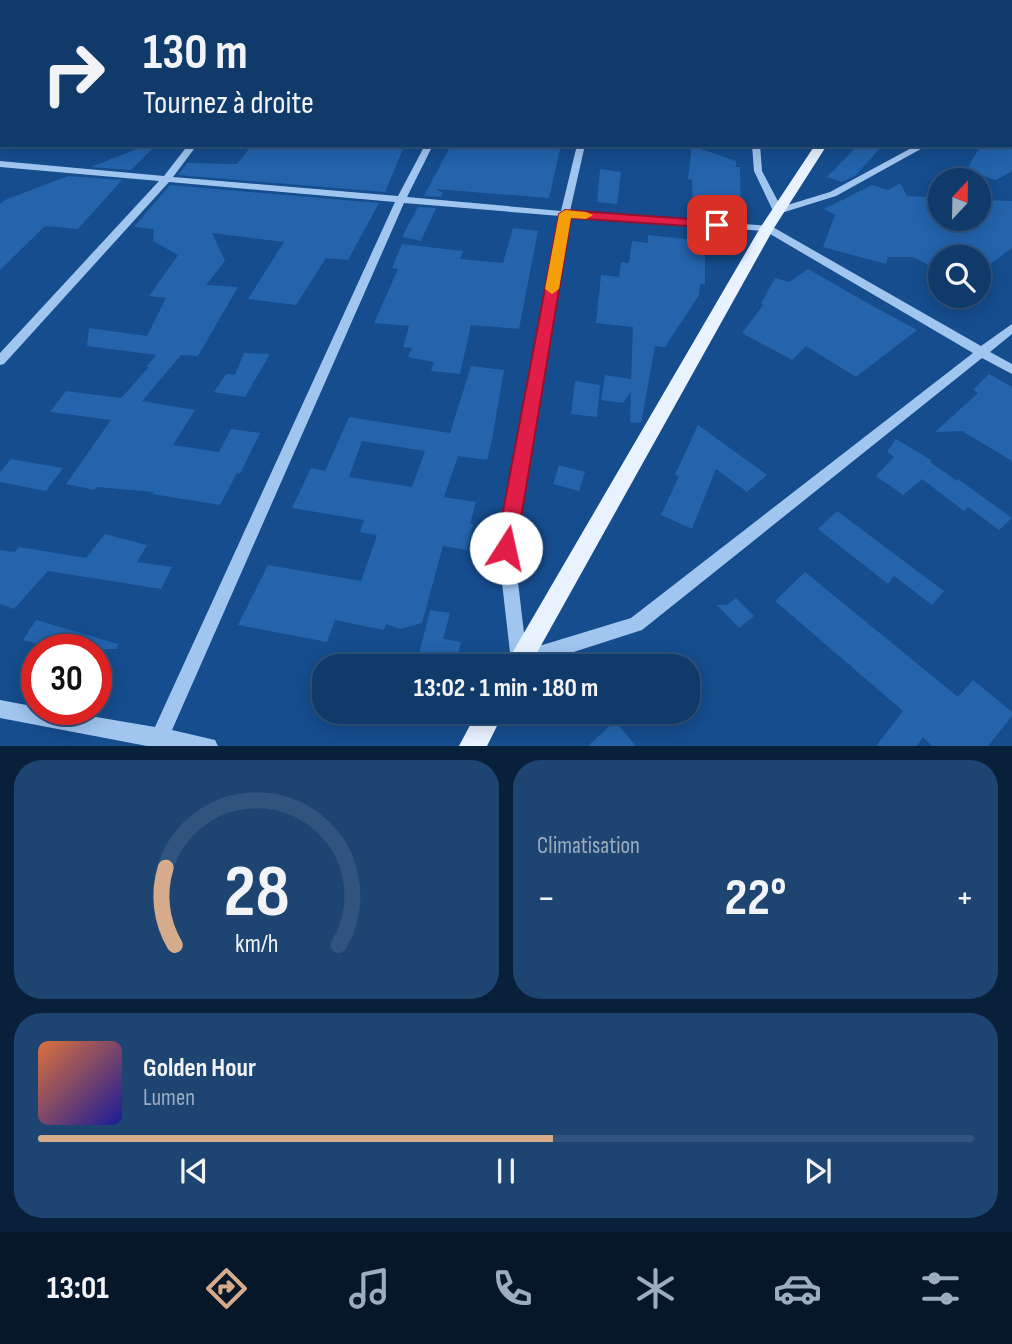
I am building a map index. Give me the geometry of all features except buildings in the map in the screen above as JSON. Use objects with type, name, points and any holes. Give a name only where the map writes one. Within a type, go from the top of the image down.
[{"type":"main road","points":[[523,654],[767,228],[820,147]]},
{"type":"main road","points":[[472,746],[484,724]]},
{"type":"street","points":[[0,361],[167,178],[191,147]]},
{"type":"street","points":[[158,741],[401,199],[428,147]]},
{"type":"street","points":[[516,654],[506,548],[565,214],[581,147]]},
{"type":"street","points":[[757,147],[758,171],[778,211],[833,194],[920,147]]},
{"type":"street","points":[[0,164],[565,214],[767,228],[1012,370]]},
{"type":"street","points":[[547,654],[636,624],[1012,328]]},
{"type":"street","points":[[0,709],[158,741],[209,746]]},
{"type":"slow traffic","points":[[552,289],[565,214],[586,215]]},
{"type":"route","points":[[506,548],[565,214],[717,225]]}]
